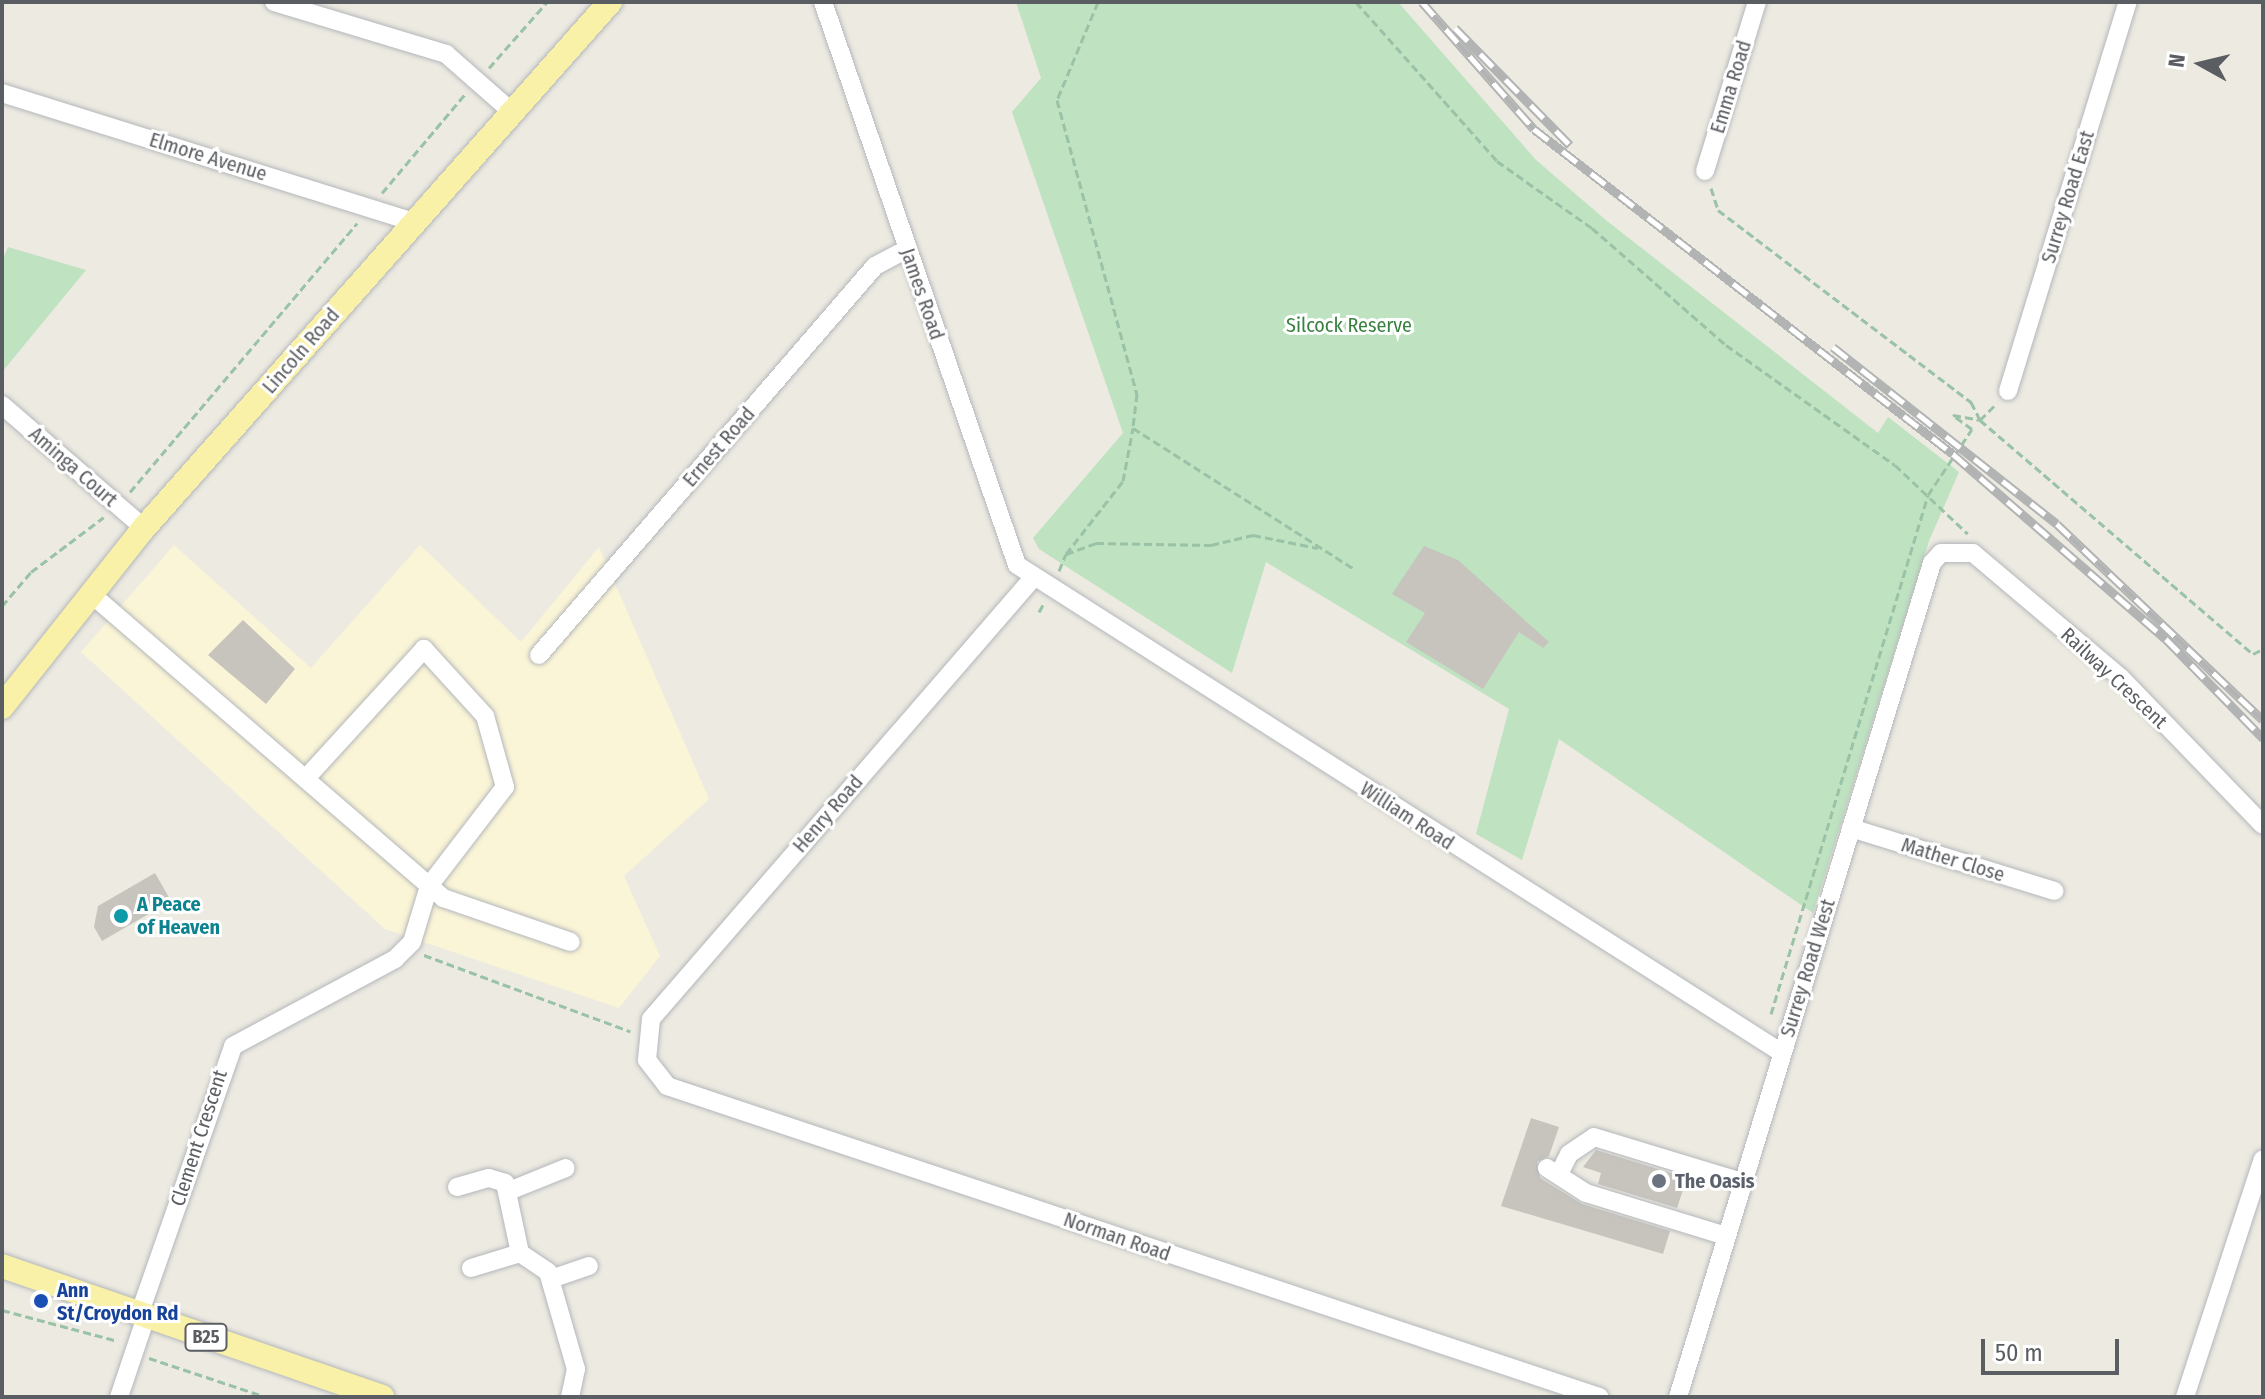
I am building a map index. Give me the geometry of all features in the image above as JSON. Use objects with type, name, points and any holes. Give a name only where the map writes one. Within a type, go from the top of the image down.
[{"type":"main road","name":"Lincoln Road","points":[[2,707],[144,528],[610,2]]},
{"type":"main road","name":"B25","points":[[2,1266],[31,1279],[382,1397]]},
{"type":"main road","name":"B25","points":[[2,1275],[31,1279]]},
{"type":"street","points":[[274,2],[446,54],[512,112]]},
{"type":"street","name":"James Road","points":[[823,2],[1007,543],[1033,578]]},
{"type":"street","name":"Emma Road","points":[[1705,171],[1757,2]]},
{"type":"street","name":"Surrey Road East","points":[[2008,391],[2128,2]]},
{"type":"street","name":"Elmore Avenue","points":[[2,93],[414,222]]},
{"type":"street","name":"Ernest Road","points":[[539,655],[875,266],[907,249]]},
{"type":"street","name":"Aminga Court","points":[[2,405],[144,528]]},
{"type":"street","name":"Railway Crescent","points":[[1952,549],[1973,553],[2121,678],[2263,825]]},
{"type":"street","name":"Surrey Road West","points":[[1678,1397],[1932,563],[1952,549]]},
{"type":"street","name":"William Road","points":[[1033,578],[1782,1053]]},
{"type":"street","name":"Henry Road","points":[[645,1038],[651,1019],[1033,578]]},
{"type":"street","points":[[90,593],[307,777],[429,886],[464,907],[571,942]]},
{"type":"street","points":[[307,777],[424,649],[485,716],[505,787],[429,886],[412,942],[395,959]]},
{"type":"street","name":"Mather Close","points":[[1851,828],[2054,891]]},
{"type":"street","name":"Clement Crescent","points":[[119,1397],[233,1046],[395,959]]},
{"type":"street","name":"Norman Road","points":[[645,1038],[647,1060],[667,1086],[1599,1397]]},
{"type":"street","points":[[1726,1236],[1586,1193],[1554,1170],[1569,1154],[1594,1137],[1742,1182]]},
{"type":"street","points":[[2185,1397],[2263,1159]]},
{"type":"street","points":[[509,1191],[566,1168]]},
{"type":"street","points":[[457,1187],[489,1178],[509,1191],[520,1253],[551,1279],[576,1369],[570,1397]]},
{"type":"street","points":[[471,1268],[520,1253]]},
{"type":"street","points":[[551,1279],[589,1266]]},
{"type":"path","points":[[2,606],[31,572],[118,506],[547,2]]},
{"type":"path","points":[[1039,612],[1066,554],[1123,481],[1137,394],[1057,100],[1098,2]]},
{"type":"path","points":[[1356,2],[1497,161],[1559,201],[1726,345],[1928,495],[1966,530],[1973,553]]},
{"type":"path","points":[[1705,171],[1718,210],[1971,402],[1980,420]]},
{"type":"path","points":[[1980,420],[2008,391]]},
{"type":"path","points":[[1771,1014],[1928,495],[1972,429],[1953,415],[1957,410],[1980,420],[2253,654],[2263,649]]},
{"type":"path","points":[[1133,428],[1353,568]]},
{"type":"path","points":[[1066,554],[1096,543],[1211,545],[1253,535],[1321,549]]},
{"type":"path","points":[[395,959],[415,952],[645,1038]]},
{"type":"shaded area","points":[[174,545],[311,668],[420,545],[521,642],[599,547],[709,799],[624,876],[660,956],[619,1008],[385,929],[81,652]]},
{"type":"green space","name":"Silcock Reserve","points":[[1016,2],[1398,2],[1536,160],[1607,221],[1878,433],[1888,417],[1959,472],[1929,541],[1813,913],[1559,739],[1522,860],[1476,834],[1509,709],[1266,562],[1232,673],[1039,549],[1033,538],[1123,433],[1012,112],[1041,78]]},
{"type":"green space","points":[[8,247],[86,270],[2,372],[2,261]]},
{"type":"building","points":[[1424,546],[1458,560],[1549,642],[1543,648],[1519,632],[1483,689],[1406,642],[1425,613],[1392,594]]},
{"type":"building","points":[[243,620],[295,669],[266,704],[208,655]]},
{"type":"building","name":"A Peace of Heaven","points":[[155,873],[171,901],[102,941],[94,927],[98,906]]},
{"type":"building","points":[[1531,1118],[1559,1127],[1549,1156],[1537,1162],[1540,1178],[1582,1204],[1670,1231],[1663,1254],[1501,1206]]},
{"type":"building","points":[[1596,1150],[1687,1178],[1677,1208],[1598,1184],[1601,1173],[1583,1167]]},
{"type":"railway","points":[[1422,2],[1534,129],[1953,454],[2166,639],[2263,738]]},
{"type":"railway","points":[[1455,28],[1570,145]]},
{"type":"railway","points":[[1833,347],[2057,524],[2263,720]]},
{"type":"place","name":"A Peace of Heaven","points":[[121,916]]},
{"type":"place","name":"The Oasis","points":[[1659,1181]]},
{"type":"place","name":"Ann St/Croydon Rd","points":[[41,1301]]}]
